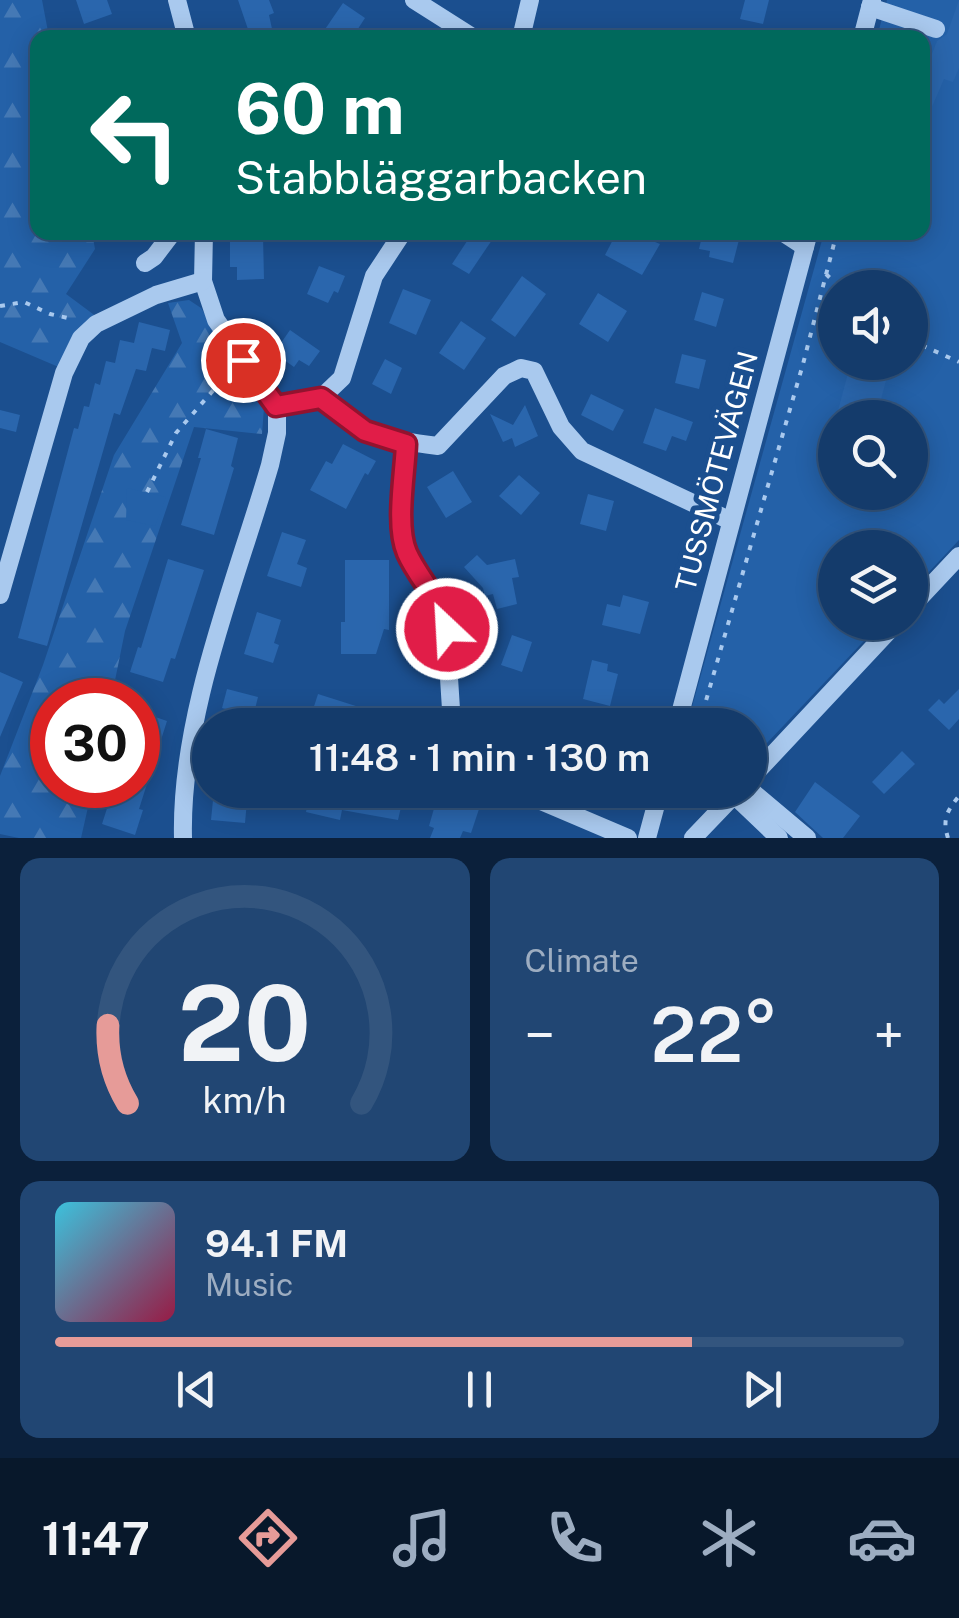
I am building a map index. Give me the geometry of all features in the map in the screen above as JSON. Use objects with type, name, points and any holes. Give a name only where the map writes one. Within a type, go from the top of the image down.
[{"type":"street","points":[[177,0],[184,30]]},
{"type":"street","points":[[414,0],[461,30]]},
{"type":"street","points":[[523,30],[530,0]]},
{"type":"street","points":[[864,30],[871,3],[936,28]]},
{"type":"street","points":[[145,263],[168,240]]},
{"type":"street","points":[[183,838],[187,757],[277,434],[276,406],[216,320],[203,281],[204,240]]},
{"type":"street","points":[[276,406],[321,398],[342,378],[374,276],[398,240]]},
{"type":"street","name":"TUSSMÖTEVÄGEN","points":[[681,708],[807,240]]},
{"type":"street","points":[[0,595],[64,373],[81,338],[96,324],[156,295],[203,281]]},
{"type":"street","points":[[321,398],[365,431],[406,444],[438,446],[504,376],[521,368],[534,371],[560,427],[582,451],[731,520]]},
{"type":"street","points":[[406,444],[402,536],[406,552],[445,615],[451,708]]},
{"type":"street","points":[[928,589],[959,556]]},
{"type":"street","points":[[767,761],[880,640]]},
{"type":"street","points":[[557,808],[628,838]]},
{"type":"street","points":[[647,838],[655,808]]},
{"type":"street","points":[[693,838],[724,808]]},
{"type":"street","points":[[754,808],[779,838]]},
{"type":"street","points":[[764,808],[807,838]]},
{"type":"path","points":[[827,270],[835,240]]},
{"type":"path","points":[[0,306],[24,302],[50,314],[96,324]]},
{"type":"path","points":[[704,708],[818,303]]},
{"type":"path","points":[[928,348],[959,362]]},
{"type":"path","points":[[147,492],[176,432],[223,376],[243,360]]},
{"type":"path","points":[[948,838],[944,824],[947,810],[959,796]]},
{"type":"green space","points":[[0,0],[42,0],[48,30],[30,30],[30,240],[93,240],[95,249],[66,294],[101,320],[61,368],[0,342]]},
{"type":"green space","points":[[887,0],[959,0],[959,540],[928,573],[928,530],[818,530],[818,640],[865,640],[767,743],[767,708],[692,708],[822,240],[930,240],[930,30],[879,30]]},
{"type":"green space","points":[[189,300],[201,308],[264,407],[262,434],[194,427],[125,631],[115,678],[38,678],[114,455],[182,343],[168,303]]},
{"type":"green space","points":[[127,488],[166,497],[155,526],[126,520]]},
{"type":"green space","points":[[30,699],[30,808],[88,808],[81,838],[19,838],[0,834],[0,776]]},
{"type":"building","points":[[76,0],[107,0],[112,14],[84,24]]},
{"type":"building","points":[[238,0],[269,0],[274,13],[269,15],[272,30],[248,30]]},
{"type":"building","points":[[745,0],[769,0],[763,24],[740,19]]},
{"type":"building","points":[[959,0],[959,68],[953,82],[944,79],[930,111],[930,59],[937,41],[947,34]]},
{"type":"building","points":[[343,3],[365,18],[357,30],[324,30]]},
{"type":"building","points":[[230,240],[263,240],[264,279],[237,280],[237,267],[230,267]]},
{"type":"building","points":[[468,240],[492,240],[469,274],[452,264]]},
{"type":"building","points":[[613,240],[656,240],[660,244],[642,275],[605,255]]},
{"type":"building","points":[[701,240],[739,240],[733,263],[709,257],[710,251],[699,249]]},
{"type":"building","points":[[319,266],[345,276],[338,293],[334,291],[328,303],[307,294]]},
{"type":"building","points":[[522,276],[546,294],[515,337],[491,320]]},
{"type":"building","points":[[403,289],[431,300],[416,335],[389,323]]},
{"type":"building","points":[[702,292],[724,299],[716,327],[694,320]]},
{"type":"building","points":[[598,293],[627,311],[608,342],[579,324]]},
{"type":"building","points":[[461,321],[486,338],[464,370],[439,353]]},
{"type":"building","points":[[139,322],[170,330],[165,351],[152,348],[146,371],[136,369],[120,415],[114,413],[47,646],[18,638],[74,428],[78,429],[84,406],[89,407],[95,383],[100,385],[106,361],[115,363],[120,340],[134,343]]},
{"type":"building","points":[[290,330],[320,351],[309,366],[299,360],[294,367],[274,353]]},
{"type":"building","points":[[682,354],[706,360],[699,389],[675,383]]},
{"type":"building","points":[[385,359],[402,368],[391,394],[372,384]]},
{"type":"building","points":[[846,380],[886,380],[881,400],[841,400]]},
{"type":"building","points":[[591,394],[624,410],[613,431],[581,415]]},
{"type":"building","points":[[525,405],[538,436],[515,447],[512,438],[503,442],[490,414],[513,425]]},
{"type":"building","points":[[655,408],[693,422],[686,441],[672,436],[666,451],[643,443]]},
{"type":"building","points":[[0,410],[20,415],[16,432],[0,428]]},
{"type":"building","points":[[206,429],[238,438],[231,466],[234,468],[214,535],[181,525]]},
{"type":"building","points":[[343,444],[376,461],[346,509],[310,490],[326,461],[332,464]]},
{"type":"building","points":[[453,471],[472,502],[446,518],[427,487]]},
{"type":"building","points":[[519,475],[540,493],[521,515],[499,496]]},
{"type":"building","points":[[588,494],[614,501],[606,531],[580,524]]},
{"type":"building","points":[[282,532],[306,540],[297,564],[307,568],[301,587],[267,576]]},
{"type":"building","points":[[477,555],[487,565],[515,559],[519,577],[512,578],[517,604],[497,609],[493,594],[485,596],[483,588],[464,567]]},
{"type":"building","points":[[168,559],[204,570],[175,659],[171,658],[163,682],[130,672],[138,647],[141,648]]},
{"type":"building","points":[[345,560],[389,560],[389,630],[384,629],[376,654],[341,654]]},
{"type":"building","points":[[623,595],[649,602],[640,634],[602,625],[607,604],[620,607]]},
{"type":"building","points":[[257,612],[281,620],[273,663],[244,654]]},
{"type":"building","points":[[512,635],[532,642],[522,672],[501,665]]},
{"type":"building","points":[[592,660],[608,664],[607,671],[618,674],[610,706],[583,699]]},
{"type":"building","points":[[0,672],[23,682],[0,737]]},
{"type":"building","points":[[227,689],[258,697],[255,708],[222,708]]},
{"type":"building","points":[[959,689],[959,719],[949,730],[928,710],[939,699],[944,704]]},
{"type":"building","points":[[318,694],[359,707],[359,708],[313,708]]},
{"type":"building","points":[[160,719],[167,721],[160,743]]},
{"type":"building","points":[[902,751],[915,764],[884,794],[872,782]]},
{"type":"building","points":[[815,782],[860,816],[843,838],[823,838],[795,812]]},
{"type":"building","points":[[107,808],[143,810],[135,835],[102,824]]},
{"type":"building","points":[[212,808],[246,808],[245,823],[211,820]]},
{"type":"building","points":[[307,808],[401,808],[398,820],[342,810],[340,820],[306,812]]},
{"type":"building","points":[[434,808],[479,809],[471,833],[463,831],[460,838],[430,838],[434,828],[429,826]]},
{"type":"route","points":[[243,360],[276,406],[321,398],[365,431],[406,444],[402,536],[406,552],[445,615],[447,629]]}]
